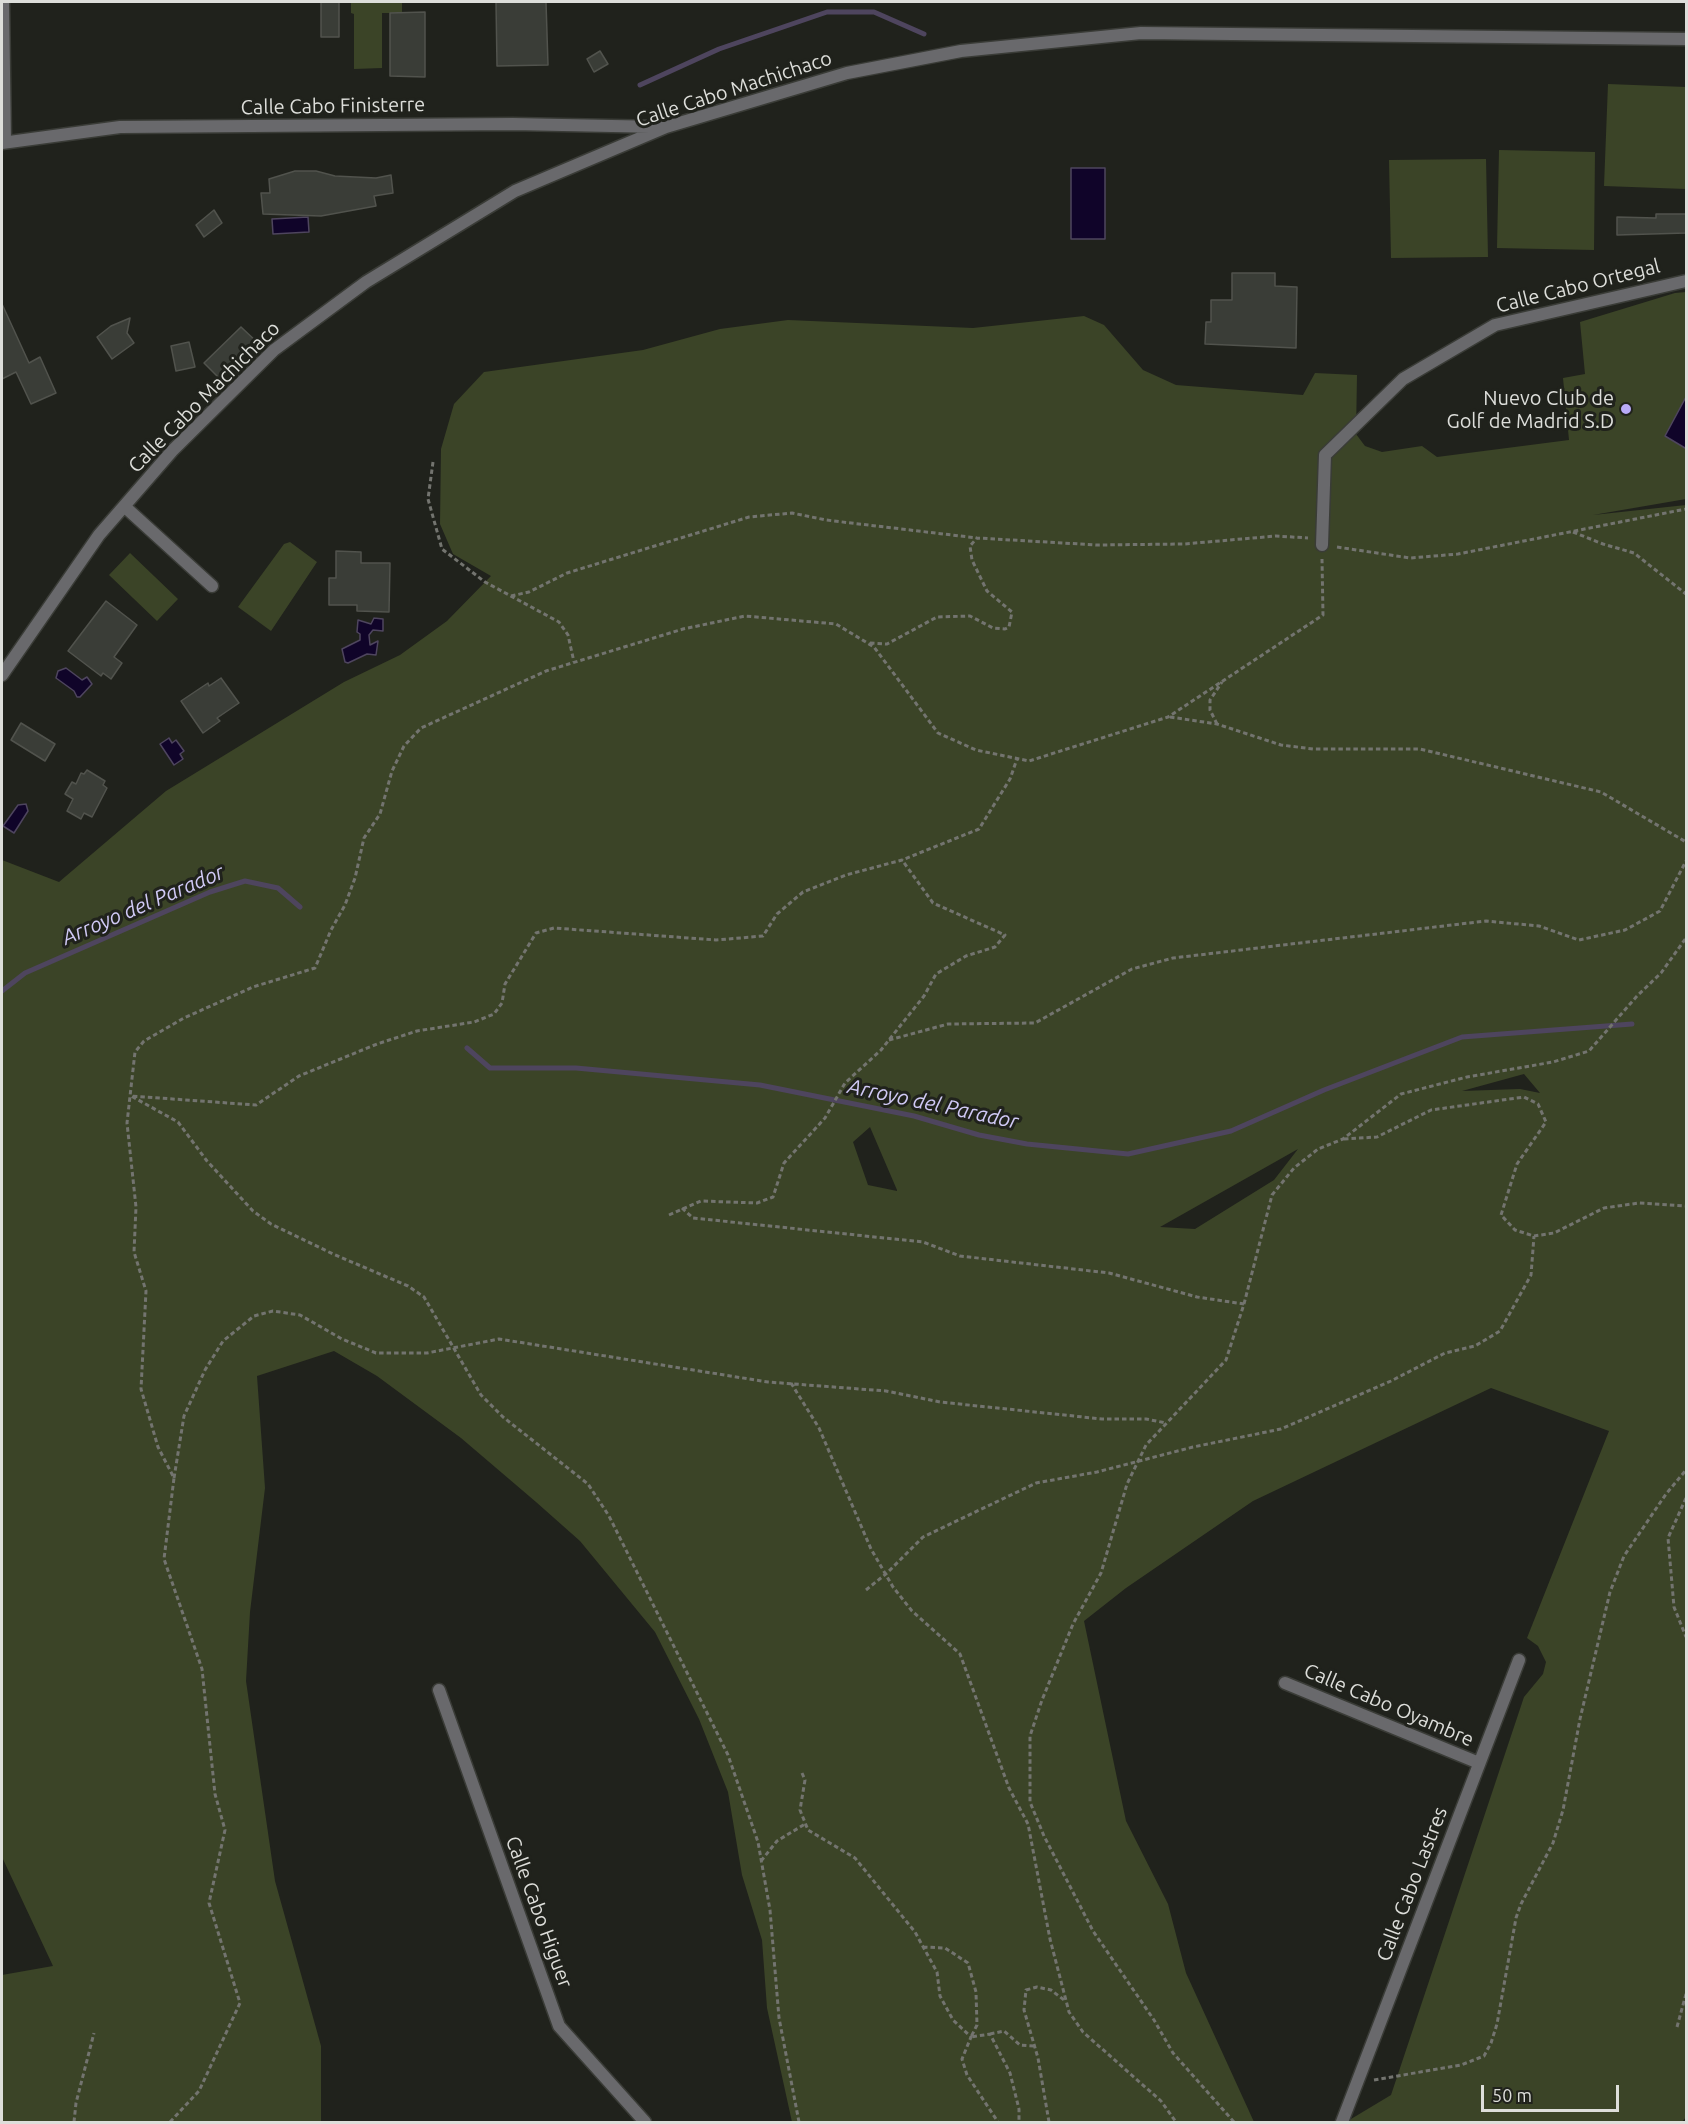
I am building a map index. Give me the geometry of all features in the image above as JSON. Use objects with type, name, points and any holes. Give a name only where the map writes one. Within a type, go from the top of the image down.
[{"type":"street","points":[[3,2],[3,142]]},
{"type":"street","name":"Calle Cabo Machichaco","points":[[2,675],[99,535],[172,451],[274,350],[366,282],[515,192],[666,127],[847,73],[961,51],[1141,33],[1686,39]]},
{"type":"street","name":"Calle Cabo Finisterre","points":[[3,142],[120,128],[513,124],[666,127]]},
{"type":"street","name":"Calle Cabo Ortegal","points":[[1322,545],[1324,455],[1403,379],[1495,325],[1686,281]]},
{"type":"street","points":[[124,506],[212,586]]},
{"type":"street","name":"Calle Cabo Lastres","points":[[1342,2122],[1519,1660]]},
{"type":"street","name":"Calle Cabo Oyambre","points":[[1285,1683],[1479,1763]]},
{"type":"street","name":"Calle Cabo Higuer","points":[[439,1690],[559,2026],[645,2122]]},
{"type":"path","points":[[433,462],[428,499],[442,549],[484,582],[559,622],[568,635],[574,662]]},
{"type":"path","points":[[511,596],[530,592],[567,573],[749,517],[792,513],[826,520],[977,538],[1096,545],[1184,544],[1276,536],[1306,537],[1322,545],[1410,558],[1458,554],[1686,509]]},
{"type":"path","points":[[1572,531],[1603,544],[1634,553],[1686,594]]},
{"type":"path","points":[[869,643],[887,644],[937,617],[969,616],[993,628],[1005,630],[1010,627],[1012,612],[987,591],[972,560],[970,546],[977,538]]},
{"type":"path","points":[[174,1478],[158,1447],[141,1389],[146,1291],[134,1252],[136,1207],[127,1123],[135,1052],[144,1041],[184,1018],[253,987],[315,968],[331,930],[345,905],[355,878],[364,838],[381,814],[392,771],[404,746],[421,728],[546,671],[683,629],[745,616],[836,624],[874,647],[938,733],[975,750],[1029,761],[1168,717],[1323,615],[1322,545]]},
{"type":"path","points":[[1217,724],[1210,710],[1210,700],[1223,681]]},
{"type":"path","points":[[1168,717],[1217,724],[1281,745],[1312,749],[1420,749],[1601,792],[1686,842]]},
{"type":"path","points":[[131,1096],[256,1105],[299,1076],[377,1044],[417,1030],[474,1022],[494,1014],[502,1003],[505,984],[537,933],[554,928],[716,940],[764,936],[777,914],[803,892],[846,875],[902,860],[979,829],[1010,779],[1017,759]]},
{"type":"path","points":[[669,1215],[701,1202],[757,1203],[773,1197],[784,1163],[829,1111],[842,1089],[889,1040],[924,996],[936,974],[966,956],[995,947],[1005,935],[933,903],[902,860]]},
{"type":"path","points":[[889,1040],[948,1024],[1035,1023],[1132,969],[1173,958],[1486,921],[1539,926],[1579,940],[1625,930],[1660,911],[1686,861]]},
{"type":"path","points":[[1234,2122],[1173,2053],[1154,2020],[1093,1931],[1044,1836],[1030,1802],[1030,1736],[1073,1624],[1101,1573],[1127,1484],[1146,1445],[1226,1360],[1244,1304],[1272,1195],[1294,1168],[1318,1149],[1343,1139],[1401,1094],[1467,1077],[1553,1062],[1590,1051],[1621,1014],[1661,973],[1686,938]]},
{"type":"path","points":[[131,1096],[178,1122],[207,1161],[253,1211],[271,1224],[408,1286],[424,1297],[481,1395],[503,1417],[588,1484],[609,1516],[728,1755],[758,1842],[770,1910],[779,2018],[800,2122]]},
{"type":"path","points":[[1343,1139],[1377,1137],[1431,1110],[1524,1096],[1538,1104],[1546,1122],[1517,1164],[1501,1215],[1515,1230],[1534,1236],[1554,1233],[1604,1208],[1639,1203],[1686,1206]]},
{"type":"path","points":[[682,1208],[693,1218],[923,1242],[960,1256],[1109,1273],[1197,1297],[1244,1304]]},
{"type":"path","points":[[866,1590],[887,1573],[923,1537],[1036,1483],[1097,1472],[1139,1460],[1281,1430],[1391,1381],[1445,1353],[1475,1346],[1500,1331],[1531,1275],[1534,1236]]},
{"type":"path","points":[[170,2122],[199,2091],[240,2003],[209,1903],[225,1830],[215,1794],[202,1669],[164,1560],[184,1416],[205,1370],[223,1341],[254,1316],[273,1311],[300,1316],[342,1340],[376,1353],[427,1353],[499,1339],[683,1371],[791,1383],[886,1390],[940,1402],[1011,1410],[1102,1419],[1146,1419],[1166,1423]]},
{"type":"path","points":[[791,1383],[819,1428],[871,1549],[887,1573],[893,1587],[912,1611],[960,1654],[1009,1788],[1028,1824],[1050,1939],[1069,2012],[1083,2032],[1161,2101],[1176,2122]]},
{"type":"path","points":[[1357,2082],[1461,2065],[1484,2056],[1497,2024],[1518,1911],[1553,1844],[1563,1810],[1580,1719],[1610,1592],[1624,1556],[1666,1494],[1686,1470]]},
{"type":"path","points":[[1686,1498],[1668,1538],[1674,1607],[1686,1637]]},
{"type":"path","points":[[802,1773],[805,1780],[800,1810],[808,1830],[855,1858],[915,1932],[937,1972],[940,1996],[953,2020],[970,2037]]},
{"type":"path","points":[[761,1861],[777,1841],[805,1824]]},
{"type":"path","points":[[922,1947],[945,1948],[968,1963],[976,2003],[977,2025],[962,2059],[967,2075],[998,2122]]},
{"type":"path","points":[[1049,2122],[1035,2046],[1024,2010],[1026,1990],[1037,1987],[1051,1990],[1066,2001]]},
{"type":"path","points":[[1677,2027],[1686,1994]]},
{"type":"path","points":[[970,2037],[1004,2031],[1020,2045],[1035,2046]]},
{"type":"path","points":[[74,2122],[76,2103],[94,2032]]},
{"type":"path","points":[[990,2034],[1010,2073],[1019,2122]]},
{"type":"green space","points":[[351,2],[402,2],[402,13],[382,13],[382,68],[354,69],[354,14],[351,13]]},
{"type":"green space","points":[[1608,84],[1686,87],[1686,189],[1604,186]]},
{"type":"green space","points":[[1499,150],[1595,152],[1594,250],[1497,248]]},
{"type":"green space","points":[[1486,159],[1488,257],[1391,258],[1389,160]]},
{"type":"green space","points":[[1686,292],[1686,499],[1593,515],[1686,505],[1686,2117],[1682,2122],[1346,2122],[1391,2095],[1524,1697],[1543,1674],[1546,1662],[1538,1646],[1527,1638],[1609,1431],[1491,1388],[1253,1501],[1126,1588],[1084,1621],[1126,1821],[1168,1904],[1186,1973],[1254,2122],[792,2122],[767,2008],[762,1940],[742,1875],[728,1792],[699,1719],[655,1632],[580,1541],[536,1502],[461,1438],[377,1376],[334,1351],[257,1376],[265,1488],[250,1612],[246,1681],[275,1881],[321,2046],[321,2122],[2,2122],[2,1975],[53,1966],[2,1857],[2,860],[59,882],[166,791],[344,682],[400,655],[447,621],[491,576],[453,554],[440,524],[441,449],[454,404],[484,372],[643,350],[720,329],[788,320],[973,328],[1084,316],[1104,325],[1143,370],[1176,385],[1303,395],[1315,373],[1357,375],[1356,434],[1365,446],[1382,452],[1422,446],[1437,457],[1569,440],[1563,378],[1585,374],[1580,322],[1675,293]],"holes":[[[1524,1074],[1540,1093],[1520,1089],[1462,1091]],[[870,1127],[897,1191],[868,1185],[853,1142]],[[1298,1149],[1274,1180],[1195,1229],[1160,1227]]]},
{"type":"green space","points":[[290,542],[317,562],[271,631],[238,607],[284,544]]},
{"type":"green space","points":[[130,553],[178,599],[157,621],[109,575]]},
{"type":"shaded area","points":[[1071,168],[1105,168],[1105,239],[1071,239]]},
{"type":"shaded area","points":[[308,217],[309,232],[273,234],[272,219]]},
{"type":"shaded area","points":[[1686,397],[1686,447],[1685,448],[1665,436]]},
{"type":"shaded area","points":[[374,618],[383,619],[383,631],[373,630],[369,635],[370,645],[378,641],[376,655],[367,654],[348,663],[345,662],[342,649],[360,640],[360,634],[357,632],[358,620],[371,624]]},
{"type":"shaded area","points":[[66,668],[82,680],[87,677],[92,684],[80,697],[77,697],[74,691],[56,678],[58,671]]},
{"type":"shaded area","points":[[169,738],[172,743],[176,740],[184,751],[180,754],[183,759],[174,765],[160,744]]},
{"type":"shaded area","points":[[26,804],[28,811],[14,833],[3,826],[18,805]]},
{"type":"building","points":[[321,2],[339,2],[339,37],[321,37]]},
{"type":"building","points":[[496,2],[546,2],[548,65],[497,66]]},
{"type":"building","points":[[425,12],[425,77],[390,76],[390,13]]},
{"type":"building","points":[[600,51],[608,64],[594,72],[587,59]]},
{"type":"building","points":[[295,171],[316,171],[335,176],[376,178],[391,175],[393,193],[374,196],[376,206],[321,216],[263,214],[261,193],[270,193],[269,179]]},
{"type":"building","points":[[214,210],[222,223],[204,237],[196,225]]},
{"type":"building","points":[[1656,214],[1686,214],[1686,233],[1617,235],[1617,217],[1656,218]]},
{"type":"building","points":[[1232,273],[1275,273],[1275,286],[1297,287],[1296,348],[1205,344],[1206,322],[1211,322],[1211,300],[1232,300]]},
{"type":"building","points":[[2,304],[29,363],[40,357],[56,393],[31,404],[16,372],[2,379]]},
{"type":"building","points":[[130,318],[127,333],[134,343],[112,359],[97,337],[111,326]]},
{"type":"building","points":[[241,327],[258,343],[220,379],[204,363]]},
{"type":"building","points":[[189,342],[195,367],[176,371],[171,346]]},
{"type":"building","points":[[336,551],[361,552],[361,563],[390,563],[389,612],[357,611],[357,605],[329,605],[329,578],[336,578]]},
{"type":"building","points":[[106,601],[137,625],[114,657],[122,663],[111,679],[103,673],[101,676],[68,651]]},
{"type":"building","points":[[221,678],[239,703],[217,718],[220,721],[203,733],[181,701],[208,683],[209,686]]},
{"type":"building","points":[[21,723],[55,744],[45,761],[11,740]]},
{"type":"building","points":[[87,770],[105,781],[103,785],[107,788],[92,817],[84,813],[81,819],[67,811],[73,799],[65,794],[72,782],[76,784],[81,773],[84,774]]},
{"type":"waterway","points":[[640,85],[719,49],[827,12],[874,12],[924,34]]},
{"type":"waterway","name":"Arroyo del Parador","points":[[2,991],[25,973],[210,892],[245,881],[278,888],[300,907]]},
{"type":"waterway","name":"Arroyo del Parador","points":[[467,1048],[490,1068],[576,1068],[760,1085],[914,1116],[979,1135],[1027,1144],[1128,1154],[1231,1131],[1324,1090],[1462,1037],[1632,1024]]},
{"type":"place","name":"Nuevo Club de Golf de Madrid S.D","points":[[1626,409]]}]
